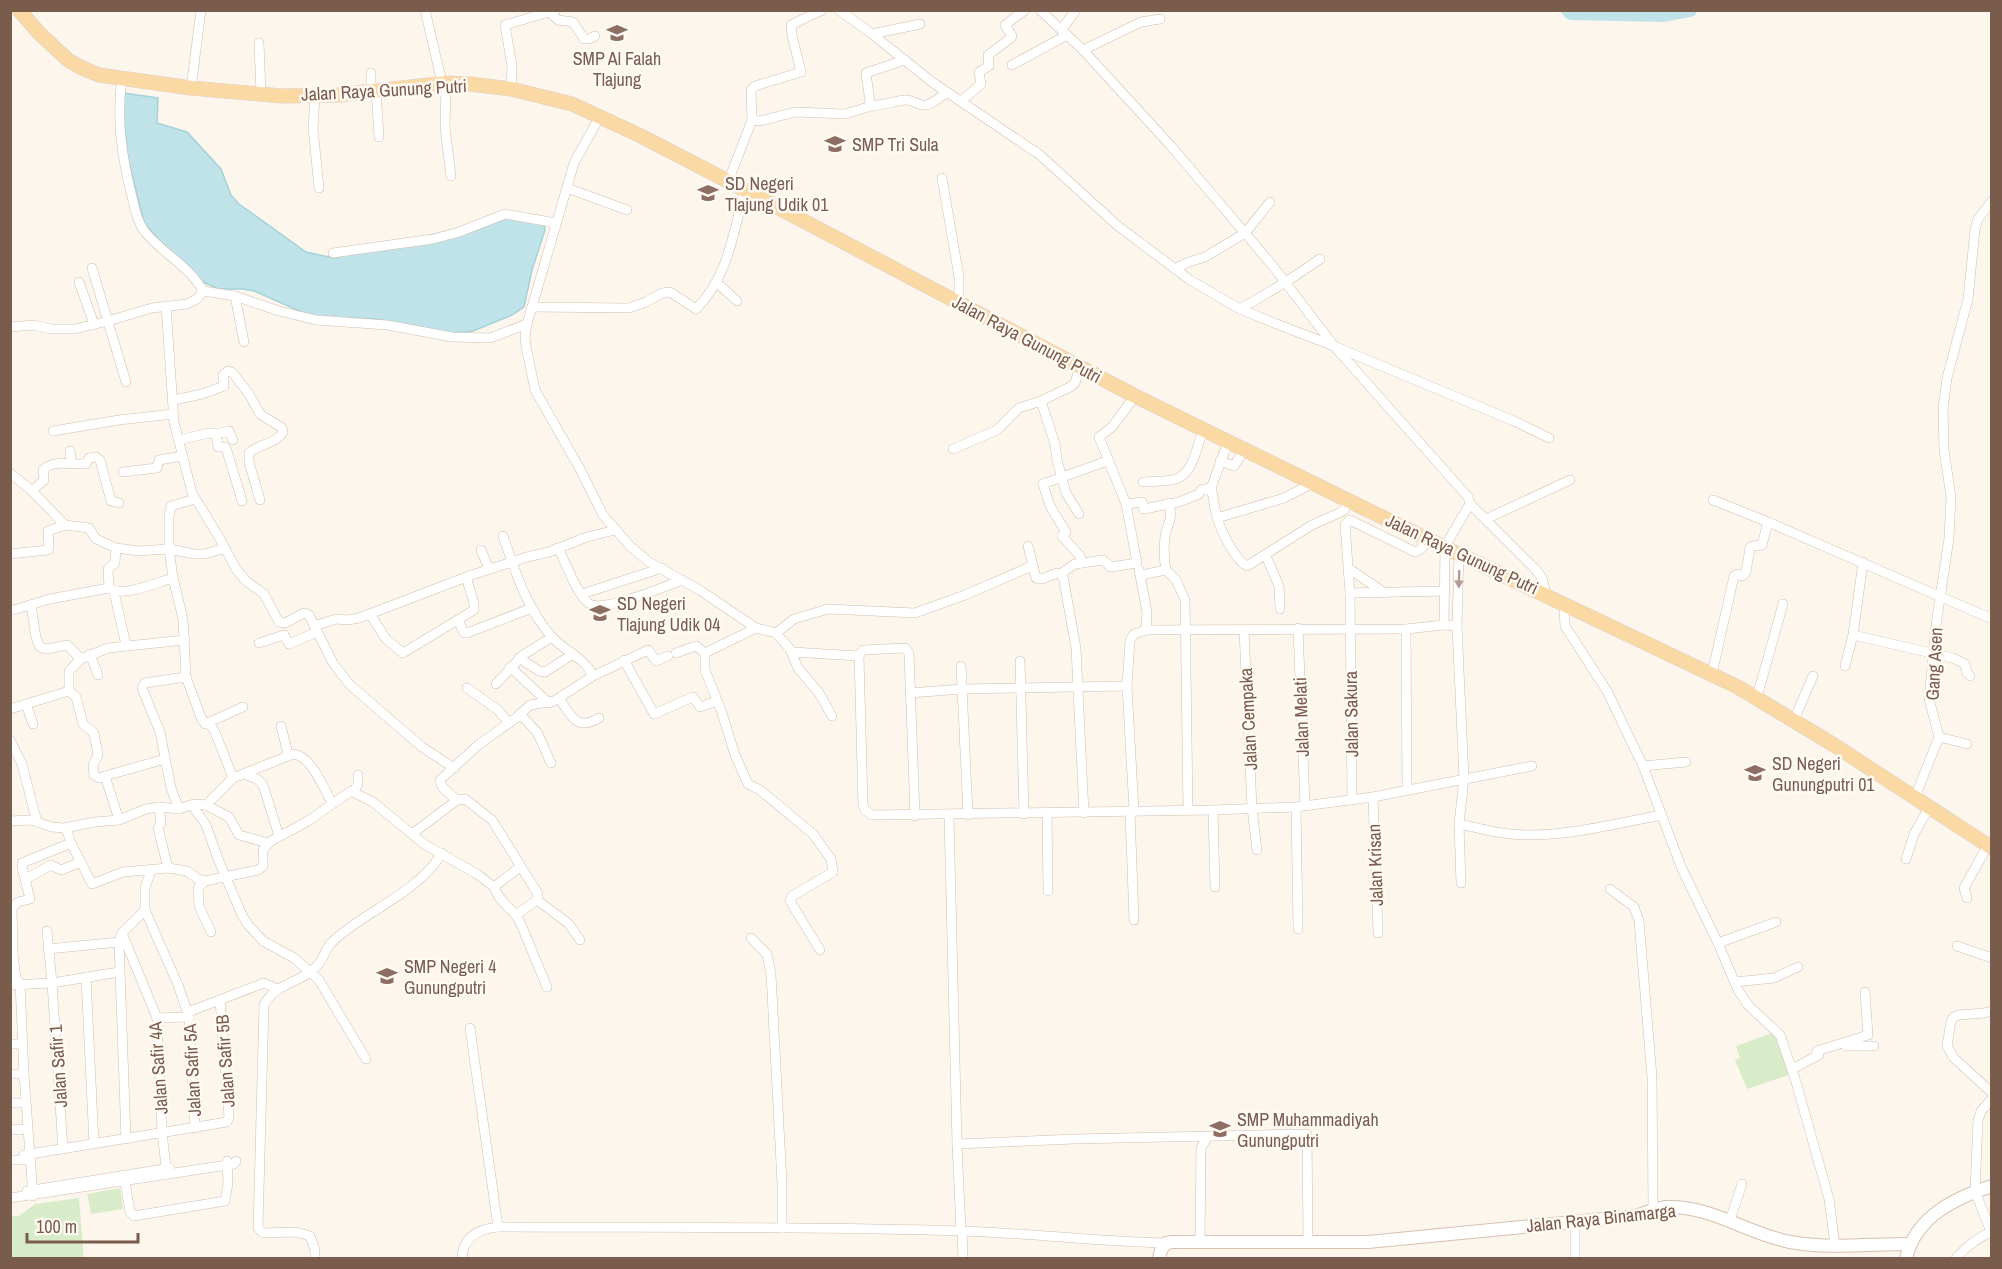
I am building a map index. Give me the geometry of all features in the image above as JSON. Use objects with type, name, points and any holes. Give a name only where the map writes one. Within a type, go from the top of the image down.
[{"type":"main road","name":"Jalan Raya Gunung Putri","points":[[19,10],[39,33],[68,60],[99,75],[191,88],[315,96],[444,83],[511,89],[572,104],[745,190],[1135,396],[1429,540],[1546,594],[1566,606],[1655,646],[1756,697],[1990,846]]},
{"type":"street","points":[[191,88],[201,10]]},
{"type":"street","points":[[425,10],[444,83],[451,176]]},
{"type":"street","points":[[728,182],[752,120],[751,90],[755,86],[801,72],[791,25],[822,10]]},
{"type":"street","points":[[843,13],[857,10]]},
{"type":"street","points":[[961,101],[981,84],[980,72],[989,66],[988,55],[1011,38],[1005,25],[1025,10]]},
{"type":"street","points":[[1040,10],[1083,50],[1171,146],[1286,282],[1334,346],[1468,497],[1470,504],[1536,570],[1542,578],[1546,594]]},
{"type":"street","points":[[1012,65],[1065,32],[1076,10]]},
{"type":"street","points":[[511,89],[512,66],[505,25],[552,11],[558,20],[573,22],[584,39],[595,36]]},
{"type":"street","points":[[843,13],[947,92],[1040,155],[1118,226],[1175,269],[1240,309],[1514,421],[1549,438]]},
{"type":"street","points":[[1083,50],[1141,22],[1160,19]]},
{"type":"street","points":[[872,34],[920,24]]},
{"type":"street","points":[[259,43],[261,94]]},
{"type":"street","points":[[870,106],[866,73],[905,60]]},
{"type":"street","points":[[371,73],[380,137]]},
{"type":"street","points":[[122,78],[119,107],[123,159],[136,214],[143,230],[153,242],[195,279],[203,291],[235,296],[309,319],[387,325],[452,337],[483,339],[527,324]]},
{"type":"street","points":[[752,120],[758,122],[795,112],[844,114],[870,106],[887,105],[904,100],[913,100],[921,105],[927,105],[947,92]]},
{"type":"street","points":[[315,96],[314,134],[319,188]]},
{"type":"street","points":[[600,116],[574,163],[527,324],[526,346],[535,390],[580,468],[603,515],[615,530],[642,556],[756,628],[776,633],[792,652],[798,668],[819,693],[832,716]]},
{"type":"street","points":[[942,178],[959,277],[959,304]]},
{"type":"street","points":[[567,188],[627,210]]},
{"type":"street","points":[[532,307],[629,308],[662,293],[670,292],[696,309],[705,300],[716,282],[732,247],[745,190]]},
{"type":"street","name":"Gang Asen","points":[[1939,737],[1929,699],[1951,497],[1944,450],[1943,408],[1947,378],[1968,299],[1975,229],[1978,219],[1992,201]]},
{"type":"street","points":[[1175,269],[1205,257],[1245,233],[1270,202]]},
{"type":"street","points":[[333,253],[433,239],[459,232],[505,214],[556,223]]},
{"type":"street","points":[[1240,309],[1320,259]]},
{"type":"street","points":[[92,268],[126,382]]},
{"type":"street","points":[[79,282],[94,324]]},
{"type":"street","points":[[716,282],[736,301]]},
{"type":"street","points":[[10,327],[34,325],[57,330],[94,324],[141,310],[192,302],[201,296],[203,291]]},
{"type":"street","points":[[235,296],[244,342]]},
{"type":"street","points":[[166,306],[174,400],[173,414],[183,456],[195,499],[238,573],[267,597],[279,622],[285,623],[306,614],[337,670],[357,693],[422,747],[454,768]]},
{"type":"street","points":[[953,449],[997,430],[1019,408],[1061,393],[1075,383],[1080,366]]},
{"type":"street","points":[[174,400],[224,386],[223,375],[228,371],[232,372],[249,394],[260,414],[282,428],[284,431],[277,440],[254,448],[249,453],[249,462],[261,500]]},
{"type":"street","points":[[1135,396],[1112,427],[1099,437],[1126,504],[1147,612],[1146,630]]},
{"type":"street","points":[[1041,401],[1055,444],[1066,493],[1079,514]]},
{"type":"street","points":[[53,431],[173,414]]},
{"type":"street","points":[[1143,482],[1176,479],[1183,475],[1192,462],[1203,430]]},
{"type":"street","points":[[179,440],[230,431],[233,440]]},
{"type":"street","points":[[216,434],[218,447],[225,447],[227,451],[242,501]]},
{"type":"street","points":[[1228,442],[1211,488],[1217,518],[1244,566],[1266,556],[1312,525],[1357,504]]},
{"type":"street","points":[[1220,461],[1234,466],[1244,450]]},
{"type":"street","points":[[70,451],[71,464]]},
{"type":"street","points":[[32,491],[44,480],[44,468],[55,464],[86,464],[93,456],[99,458],[111,501],[119,503]]},
{"type":"street","points":[[123,472],[157,468],[159,460],[183,456]]},
{"type":"street","points":[[1082,564],[1080,556],[1062,536],[1066,532],[1050,506],[1043,484],[1107,461]]},
{"type":"street","points":[[10,473],[32,491],[65,525]]},
{"type":"street","points":[[1486,519],[1570,480]]},
{"type":"street","points":[[1217,518],[1284,498],[1313,483]]},
{"type":"street","points":[[1126,504],[1142,502],[1144,509],[1179,502],[1199,494],[1201,490],[1211,488]]},
{"type":"street","points":[[195,499],[171,506],[169,509],[169,549],[183,619],[186,677],[202,720],[215,732],[233,778]]},
{"type":"street","points":[[1713,500],[1863,562],[1940,598],[1992,619]]},
{"type":"street","points":[[1169,503],[1172,515],[1166,535],[1166,570],[1176,580],[1185,600],[1188,810]]},
{"type":"street","name":"Jalan Sakura","points":[[1352,800],[1350,593],[1344,531],[1345,525],[1354,522],[1357,504]]},
{"type":"street","points":[[1444,625],[1445,546],[1470,504]]},
{"type":"street","points":[[1354,522],[1415,552],[1429,540]]},
{"type":"street","points":[[1712,674],[1734,576],[1744,575],[1746,572],[1750,548],[1761,545],[1768,522]]},
{"type":"street","points":[[10,554],[48,550],[50,547],[48,531],[65,525],[89,528],[96,539],[116,548],[140,551],[169,549],[194,554],[225,549]]},
{"type":"street","points":[[259,643],[285,635],[289,645],[336,619],[354,620],[489,569],[615,530]]},
{"type":"street","points":[[503,536],[532,608],[552,637],[584,662],[593,676]]},
{"type":"street","points":[[1028,546],[1035,578],[1038,580],[1060,574],[1075,564],[1102,560],[1111,567],[1137,563]]},
{"type":"street","points":[[116,548],[114,563],[109,567],[112,590],[126,645]]},
{"type":"street","points":[[558,548],[590,605],[603,606],[682,580]]},
{"type":"street","points":[[481,550],[489,569]]},
{"type":"street","points":[[1459,553],[1457,626],[1464,778],[1459,824],[1461,883]]},
{"type":"street","points":[[1266,556],[1279,586],[1280,609]]},
{"type":"street","points":[[1845,666],[1853,635],[1863,562]]},
{"type":"street","points":[[776,633],[794,619],[828,609],[915,613],[1032,566]]},
{"type":"street","points":[[582,594],[662,568]]},
{"type":"street","points":[[1348,568],[1385,593]]},
{"type":"street","points":[[1141,575],[1166,570]]},
{"type":"street","points":[[1060,574],[1075,634],[1084,813]]},
{"type":"street","points":[[370,614],[384,635],[403,653],[472,612],[474,607],[466,577]]},
{"type":"street","points":[[10,611],[73,594],[148,587],[173,578]]},
{"type":"street","points":[[1350,593],[1445,591]]},
{"type":"street","points":[[1756,697],[1782,604]]},
{"type":"street","points":[[31,605],[36,638],[40,647],[46,649],[67,645],[85,656],[98,675]]},
{"type":"street","points":[[1566,606],[1565,626],[1607,691],[1643,766],[1682,869],[1735,982],[1748,1005],[1780,1035],[1829,1199],[1835,1245]]},
{"type":"street","points":[[458,620],[464,633],[467,633],[532,608]]},
{"type":"street","points":[[1134,920],[1127,686],[1130,639],[1134,634],[1146,630],[1185,629],[1406,629],[1457,626]]},
{"type":"street","points":[[705,653],[756,628]]},
{"type":"street","name":"Jalan Melati","points":[[1298,628],[1300,806],[1298,929]]},
{"type":"street","points":[[1406,629],[1407,790]]},
{"type":"street","name":"Jalan Cempaka","points":[[1244,630],[1252,808],[1257,850]]},
{"type":"street","points":[[1853,635],[1953,658],[1963,663],[1970,676]]},
{"type":"street","points":[[496,684],[519,658],[552,637]]},
{"type":"street","points":[[165,759],[99,778],[94,775],[93,765],[98,757],[94,736],[84,724],[76,697],[69,691],[69,671],[85,656],[108,648],[185,640]]},
{"type":"street","points":[[457,800],[440,783],[442,778],[477,746],[530,705],[549,703],[593,676],[648,650],[656,661],[696,646],[705,653]]},
{"type":"street","points":[[915,816],[909,653],[904,648],[865,650],[859,656],[865,810],[872,815],[915,816],[949,816],[1300,806],[1373,797],[1532,766]]},
{"type":"street","points":[[792,652],[859,656]]},
{"type":"street","points":[[705,653],[705,670],[735,755],[748,784],[760,790],[807,828],[831,859],[833,872],[792,896],[790,901],[820,950]]},
{"type":"street","points":[[519,658],[539,671],[545,672],[573,654]]},
{"type":"street","points":[[624,660],[654,714],[693,697],[700,707],[717,701]]},
{"type":"street","points":[[1020,661],[1024,814]]},
{"type":"street","points":[[961,666],[968,815]]},
{"type":"street","points":[[510,667],[549,703]]},
{"type":"street","points":[[1794,720],[1813,676]]},
{"type":"street","points":[[179,809],[172,790],[160,732],[144,697],[143,684],[186,677]]},
{"type":"street","points":[[910,693],[962,689],[1127,686]]},
{"type":"street","points":[[467,688],[498,710],[509,723]]},
{"type":"street","points":[[10,709],[69,691]]},
{"type":"street","points":[[559,698],[573,718],[582,724],[589,725],[599,718]]},
{"type":"street","points":[[26,704],[33,724]]},
{"type":"street","points":[[205,724],[243,707]]},
{"type":"street","points":[[520,714],[537,732],[551,763]]},
{"type":"street","points":[[281,726],[288,754]]},
{"type":"street","points":[[1915,797],[1939,737],[1967,744]]},
{"type":"street","points":[[10,740],[22,765],[37,822]]},
{"type":"street","points":[[206,805],[233,778],[288,754],[300,754],[304,757],[332,803]]},
{"type":"street","points":[[1643,766],[1686,762]]},
{"type":"street","points":[[244,774],[257,779],[262,785],[279,836]]},
{"type":"street","points":[[66,828],[92,884],[123,872],[168,868],[187,871],[205,881],[248,873],[261,868],[264,863],[262,853],[268,843],[308,821],[344,794],[354,791],[358,784],[358,775]]},
{"type":"street","points":[[105,776],[119,820]]},
{"type":"street","points":[[354,791],[373,802],[424,844],[477,874],[494,887],[501,902],[516,915],[547,987]]},
{"type":"street","name":"Jalan Krisan","points":[[1373,797],[1378,933]]},
{"type":"street","points":[[412,834],[457,800],[465,799],[492,820],[519,867],[538,894],[537,900],[516,915]]},
{"type":"street","points":[[10,821],[37,822],[54,828],[66,828],[119,820],[142,810],[159,807],[179,809],[197,803],[229,817],[239,835],[268,843]]},
{"type":"street","points":[[192,805],[206,825],[248,926],[263,941],[294,958],[319,980],[366,1059]]},
{"type":"street","points":[[159,807],[161,823],[158,826],[168,868]]},
{"type":"street","points":[[1906,859],[1914,834],[1930,807]]},
{"type":"street","points":[[1213,810],[1215,888]]},
{"type":"street","points":[[1047,813],[1048,891]]},
{"type":"street","points":[[949,816],[957,1144],[963,1258]]},
{"type":"street","points":[[1459,824],[1502,833],[1527,835],[1662,816]]},
{"type":"street","points":[[25,1129],[16,1103],[18,1074],[11,908],[18,902],[30,899],[22,863],[71,843]]},
{"type":"street","points":[[1966,897],[1964,888],[1990,846]]},
{"type":"street","points":[[315,1258],[310,1236],[296,1233],[263,1233],[258,1228],[264,1005],[269,995],[277,989],[309,973],[321,963],[331,944],[427,874],[442,853]]},
{"type":"street","points":[[26,879],[51,865],[61,870],[81,862]]},
{"type":"street","points":[[494,887],[519,867]]},
{"type":"street","points":[[48,949],[120,937],[145,910],[145,888],[151,870]]},
{"type":"street","points":[[205,881],[198,888],[198,902],[211,932]]},
{"type":"street","points":[[1610,889],[1634,906],[1639,921],[1652,1077],[1653,1210]]},
{"type":"street","points":[[537,900],[569,924],[580,940]]},
{"type":"street","name":"Jalan Safir 5A","points":[[145,910],[188,1014],[195,1128]]},
{"type":"street","points":[[1718,943],[1776,922]]},
{"type":"street","name":"Jalan Safir 1","points":[[47,931],[63,1149]]},
{"type":"street","points":[[120,937],[119,972],[126,1139]]},
{"type":"street","name":"Jalan Safir 4A","points":[[120,937],[157,1018],[162,1134],[166,1171]]},
{"type":"street","points":[[751,938],[766,954],[771,974],[782,1172],[782,1228]]},
{"type":"street","points":[[1958,946],[1992,958]]},
{"type":"street","points":[[1735,982],[1774,978],[1798,967]]},
{"type":"street","points":[[15,983],[52,983],[119,972]]},
{"type":"street","points":[[86,977],[94,1144]]},
{"type":"street","points":[[15,983],[14,1044],[25,1129],[29,1193]]},
{"type":"street","points":[[157,1018],[188,1014],[264,983],[277,989]]},
{"type":"street","points":[[1815,1057],[1817,1050],[1868,1035],[1866,992]]},
{"type":"street","name":"Jalan Safir 5B","points":[[195,1128],[227,1122],[229,1117],[220,1000]]},
{"type":"street","points":[[1992,1011],[1954,1017],[1951,1021],[1947,1046],[1953,1058],[1992,1092]]},
{"type":"street","points":[[470,1028],[498,1227]]},
{"type":"street","points":[[1792,1069],[1834,1048],[1850,1045],[1875,1046]]},
{"type":"street","points":[[1956,1258],[1965,1248],[1991,1232],[1975,1191],[1978,1121],[1981,1111],[1992,1099]]},
{"type":"street","points":[[10,1160],[63,1149],[195,1128]]},
{"type":"street","points":[[10,1130],[25,1129]]},
{"type":"street","points":[[957,1144],[1306,1134],[1308,1241]]},
{"type":"street","points":[[1200,1243],[1201,1148],[1208,1137]]},
{"type":"street","points":[[10,1198],[29,1193],[227,1162],[225,1201],[134,1216],[130,1212],[125,1182]]},
{"type":"street","points":[[10,1192],[29,1193],[125,1182],[166,1171]]},
{"type":"street","points":[[1730,1220],[1742,1184]]},
{"type":"street","points":[[1906,1258],[1909,1244],[1936,1212],[1975,1191],[1992,1186]]},
{"type":"street","name":"Jalan Raya Binamarga","points":[[1166,1243],[1368,1242],[1635,1216],[1653,1210],[1677,1208],[1730,1220],[1768,1236],[1806,1244],[1909,1244]]},
{"type":"street","points":[[1575,1222],[1575,1258]]},
{"type":"street","points":[[462,1258],[466,1242],[473,1234],[484,1228],[498,1227],[962,1231],[1115,1242],[1166,1243]]},
{"type":"street","points":[[1159,1258],[1166,1243]]},
{"type":"green space","points":[[1568,11],[1690,11],[1664,15],[1571,13]]},
{"type":"green space","points":[[1775,1032],[1791,1074],[1747,1089],[1735,1060],[1740,1058],[1736,1046]]},
{"type":"green space","points":[[120,1188],[123,1209],[91,1214],[87,1194]]},
{"type":"green space","points":[[79,1198],[84,1258],[11,1258],[11,1216],[19,1216],[35,1204]]},
{"type":"water","points":[[124,93],[158,98],[157,123],[187,132],[221,169],[231,195],[239,204],[306,252],[333,258],[511,216],[544,224],[545,230],[532,270],[524,307],[512,315],[473,331],[452,333],[375,319],[318,317],[254,291],[219,289],[205,283],[158,239],[144,222],[128,159],[122,101]]},
{"type":"waterway","points":[[1568,10],[1571,13],[1664,15],[1690,10]]},
{"type":"place","name":"SMP Al Falah Tlajung","points":[[617,33]]},
{"type":"place","name":"SMP Tri Sula","points":[[835,144]]},
{"type":"place","name":"SD Negeri Tlajung Udik 01","points":[[708,193]]},
{"type":"place","name":"SD Negeri Tlajung Udik 04","points":[[600,613]]},
{"type":"place","name":"SD Negeri Gunungputri 01","points":[[1755,773]]},
{"type":"place","name":"SMP Negeri 4 Gunungputri","points":[[387,976]]},
{"type":"place","name":"SMP Muhammadiyah Gunungputri","points":[[1220,1129]]}]
